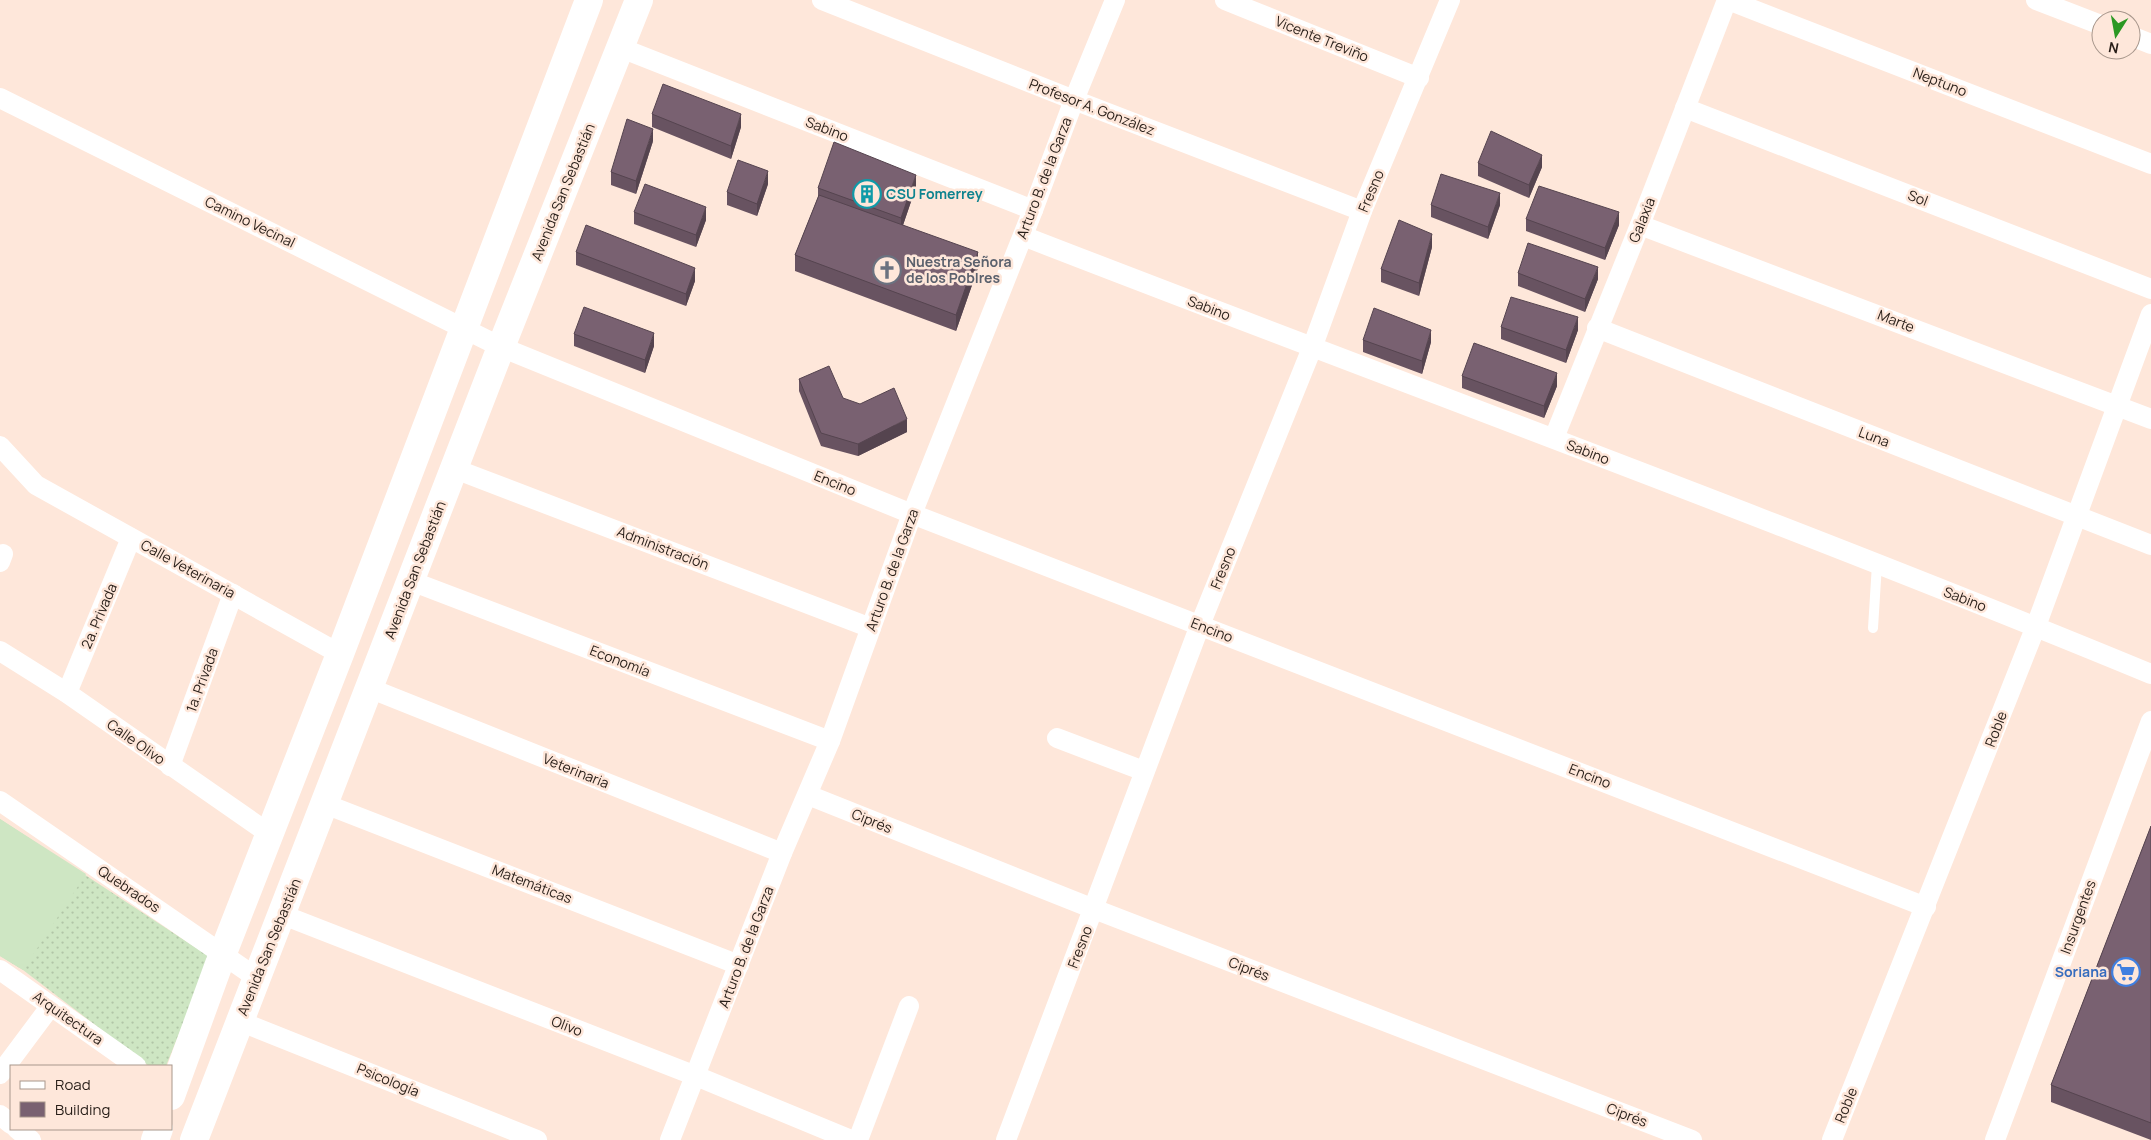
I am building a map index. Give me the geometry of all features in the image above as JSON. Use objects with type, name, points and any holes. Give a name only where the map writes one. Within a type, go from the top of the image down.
[{"type":"main road","points":[[172,1093],[223,953],[271,835],[589,0]]},
{"type":"main road","name":"Avenida San Sebastián","points":[[201,1138],[239,1021],[282,915],[501,347],[639,0]]},
{"type":"street","name":"Profesor A. González","points":[[822,0],[1362,211]]},
{"type":"street","name":"Arturo B. de la Garza","points":[[670,1140],[782,853],[830,741],[912,514],[1115,0]]},
{"type":"street","name":"Vicente Treviño","points":[[1225,0],[1420,78]]},
{"type":"street","name":"Fresno","points":[[1006,1140],[1200,625],[1312,348],[1362,211],[1420,78],[1450,0]]},
{"type":"street","name":"Galaxia","points":[[1554,438],[1640,225],[1727,0]]},
{"type":"street","name":"Neptuno","points":[[1727,0],[2151,164]]},
{"type":"street","points":[[2036,0],[2091,21]]},
{"type":"street","name":"Sabino","points":[[621,48],[1033,210]]},
{"type":"street","name":"Camino Vecinal","points":[[0,98],[501,347]]},
{"type":"street","name":"Sol","points":[[1685,108],[2151,288]]},
{"type":"street","name":"Marte","points":[[1640,225],[2151,419]]},
{"type":"street","name":"Sabino","points":[[1023,236],[1312,348],[1554,438],[2036,626],[2151,674]]},
{"type":"street","name":"Roble","points":[[1832,1140],[2036,626],[2078,517],[2151,314]]},
{"type":"street","name":"Luna","points":[[1597,328],[2151,545]]},
{"type":"street","name":"Encino","points":[[501,347],[912,514],[1926,906]]},
{"type":"street","name":"Calle Veterinaria","points":[[0,446],[36,485],[340,654]]},
{"type":"street","name":"Administración","points":[[455,469],[871,628]]},
{"type":"street","name":"2a. Privada","points":[[67,694],[131,538]]},
{"type":"street","name":"Economía","points":[[411,582],[830,741]]},
{"type":"street","name":"1a. Privada","points":[[170,766],[233,594]]},
{"type":"street","name":"Calle Olivo","points":[[0,651],[67,694],[271,835]]},
{"type":"street","name":"Veterinaria","points":[[369,688],[782,853]]},
{"type":"street","name":"Insurgentes","points":[[1995,1140],[2151,721]]},
{"type":"street","points":[[1057,738],[1144,771]]},
{"type":"street","name":"Ciprés","points":[[808,795],[1094,909],[1692,1140]]},
{"type":"street","name":"Quebrados","points":[[0,801],[257,978]]},
{"type":"street","name":"Matemáticas","points":[[325,804],[739,965]]},
{"type":"street","name":"Olivo","points":[[282,915],[696,1076],[851,1140]]},
{"type":"street","name":"Arquitectura","points":[[0,970],[135,1065]]},
{"type":"street","points":[[0,1074],[50,1006]]},
{"type":"street","points":[[858,1140],[909,1006]]},
{"type":"street","name":"Psicología","points":[[239,1021],[537,1140]]},
{"type":"street","points":[[0,1115],[10,1123]]},
{"type":"street","points":[[18,1130],[31,1140]]},
{"type":"lane","points":[[1873,628],[1877,564]]},
{"type":"green space","points":[[0,819],[210,957],[166,1065],[148,1065],[23,970],[0,956]]},
{"type":"green space","points":[[0,819],[86,874],[23,970],[0,956]]},
{"type":"building","points":[[663,84],[741,114],[731,146],[652,114]]},
{"type":"building","points":[[627,119],[653,129],[636,181],[611,172]]},
{"type":"building","points":[[1491,131],[1542,155],[1529,185],[1478,163]]},
{"type":"building","name":"CSU Fomerrey","points":[[834,142],[916,175],[901,218],[818,188]]},
{"type":"building","points":[[738,160],[768,171],[757,204],[727,192]]},
{"type":"building","points":[[1441,174],[1500,193],[1488,227],[1431,205]]},
{"type":"building","points":[[645,184],[706,207],[696,235],[634,212]]},
{"type":"building","points":[[1539,186],[1619,212],[1605,248],[1526,219]]},
{"type":"building","name":"Nuestra Señora de los Poblres","points":[[819,195],[978,252],[956,315],[795,255]]},
{"type":"building","points":[[1399,220],[1432,234],[1419,283],[1381,269]]},
{"type":"building","points":[[586,225],[695,268],[686,294],[576,252]]},
{"type":"building","points":[[1528,243],[1598,267],[1585,299],[1518,273]]},
{"type":"building","points":[[1511,297],[1578,317],[1566,350],[1501,327]]},
{"type":"building","points":[[584,307],[654,333],[645,360],[574,334]]},
{"type":"building","points":[[1374,308],[1431,330],[1422,361],[1363,340]]},
{"type":"building","points":[[1474,343],[1557,373],[1544,406],[1462,376]]},
{"type":"building","points":[[829,366],[843,398],[860,404],[894,388],[907,419],[858,444],[821,433],[799,379]]},
{"type":"building","name":"Soriana","points":[[2151,826],[2151,1123],[2051,1085]]},
{"type":"place","name":"CSU Fomerrey","points":[[867,194]]},
{"type":"place","name":"Nuestra Señora de los Poblres","points":[[887,270]]},
{"type":"place","name":"Soriana","points":[[2126,972]]}]
